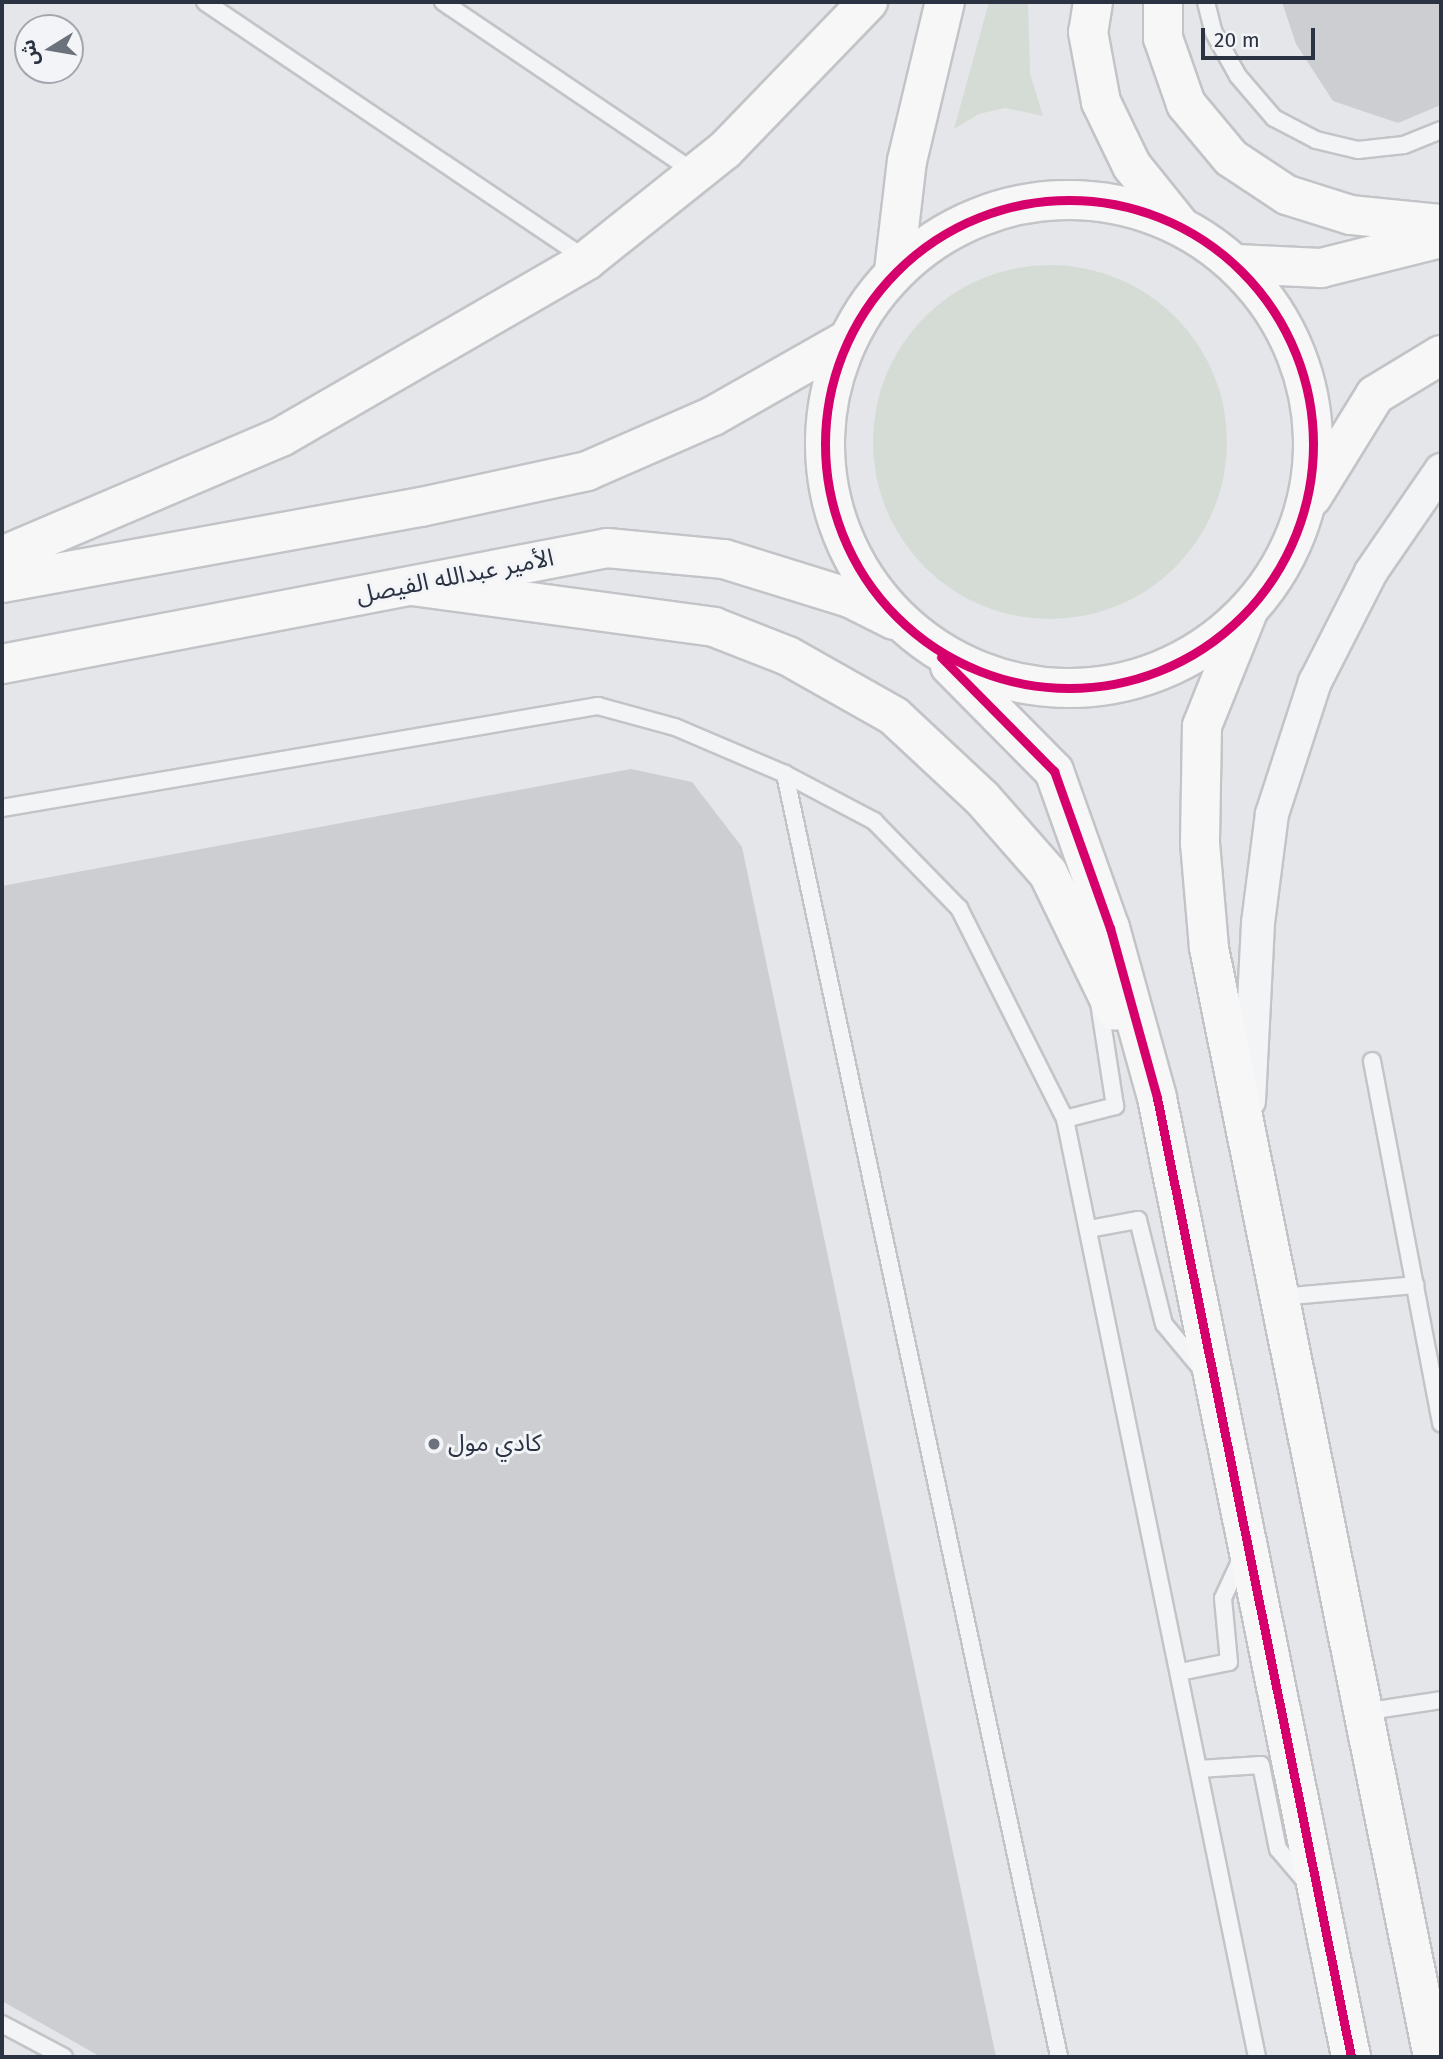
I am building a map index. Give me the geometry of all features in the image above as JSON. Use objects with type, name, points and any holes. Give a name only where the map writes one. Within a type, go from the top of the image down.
[{"type":"street","points":[[2,556],[281,437],[587,260],[725,150],[868,2]]},
{"type":"street","points":[[894,271],[907,161],[946,2]]},
{"type":"street","points":[[1093,2],[1088,32],[1101,102],[1132,166],[1178,223],[1236,264],[1277,315],[1304,376],[1314,442],[1305,508]]},
{"type":"street","points":[[1163,2],[1163,37],[1186,104],[1231,158],[1287,195],[1351,215],[1441,224]]},
{"type":"street","points":[[1178,223],[1105,200],[1028,201],[955,225],[894,271],[847,340],[825,413],[828,491],[854,563],[902,624],[932,647],[1054,771],[1110,928],[1157,1098],[1351,2057]]},
{"type":"street","points":[[1236,264],[1321,268],[1441,238]]},
{"type":"street","points":[[2,583],[421,507],[587,471],[713,416],[847,340]]},
{"type":"street","points":[[1433,2057],[1209,948],[1200,843],[1202,726],[1248,612],[1283,564],[1305,508],[1375,395],[1441,355]]},
{"type":"street","points":[[1246,1140],[1258,923],[1272,814],[1315,682],[1371,572],[1441,470]]},
{"type":"street","name":"الأمير عبدالله الفيصل","points":[[2,664],[607,548],[724,559],[850,598],[902,624]]},
{"type":"street","points":[[412,586],[714,627],[788,656],[894,716],[982,798],[1048,873],[1157,1098]]},
{"type":"street","points":[[932,647],[994,678],[1061,690],[1130,682],[1182,661],[1248,612]]},
{"type":"lane","points":[[205,2],[587,260]]},
{"type":"lane","points":[[443,2],[696,173]]},
{"type":"lane","points":[[1206,2],[1213,31],[1238,76],[1274,118],[1317,140],[1358,150],[1404,145],[1441,130]]},
{"type":"lane","points":[[2,808],[598,706],[676,727],[785,774],[874,821],[959,908],[1065,1119],[1257,2057]]},
{"type":"lane","points":[[785,774],[1059,2057]]},
{"type":"lane","points":[[1065,1119],[1115,1106],[1104,1052],[1097,973]]},
{"type":"lane","points":[[1372,1060],[1441,1423]]},
{"type":"lane","points":[[1089,1229],[1138,1220],[1164,1324],[1215,1386]]},
{"type":"lane","points":[[1279,1297],[1415,1285]]},
{"type":"lane","points":[[1180,1672],[1228,1662],[1223,1598],[1248,1545]]},
{"type":"lane","points":[[1363,1712],[1441,1700]]},
{"type":"lane","points":[[1199,1769],[1261,1765],[1279,1849],[1318,1896]]},
{"type":"lane","points":[[2,2024],[64,2057]]},
{"type":"shaded area","points":[[989,2],[1028,2],[1030,74],[1043,116],[1005,108],[979,114],[954,129]]},
{"type":"shaded area","points":[[1050,265],[1085,268],[1118,279],[1148,295],[1175,317],[1197,344],[1213,374],[1224,407],[1227,442],[1224,477],[1213,510],[1197,540],[1175,567],[1148,589],[1118,605],[1085,616],[1050,619],[1015,616],[982,605],[952,589],[925,567],[903,540],[887,510],[876,477],[873,442],[876,407],[887,374],[903,344],[925,317],[952,295],[982,279],[1015,268]]},
{"type":"building","points":[[1282,2],[1441,2],[1441,105],[1398,123],[1333,101],[1296,44]]},
{"type":"building","name":"كادي مول","points":[[631,769],[692,782],[742,847],[996,2057],[101,2057],[2,2001],[2,886]]},
{"type":"cycle path","points":[[1069,200],[1117,205],[1162,219],[1205,241],[1242,271],[1272,308],[1294,351],[1308,396],[1313,444],[1308,492],[1294,537],[1272,580],[1242,617],[1205,647],[1162,669],[1117,683],[1069,688],[1021,683],[976,669],[933,647],[896,617],[866,580],[844,537],[830,492],[825,444],[830,396],[844,351],[866,308],[896,271],[933,241],[976,219],[1021,205],[1069,200]]},
{"type":"cycle path","points":[[941,657],[1054,771],[1110,928],[1157,1098],[1351,2057]]},
{"type":"place","name":"كادي مول","points":[[434,1444]]}]
